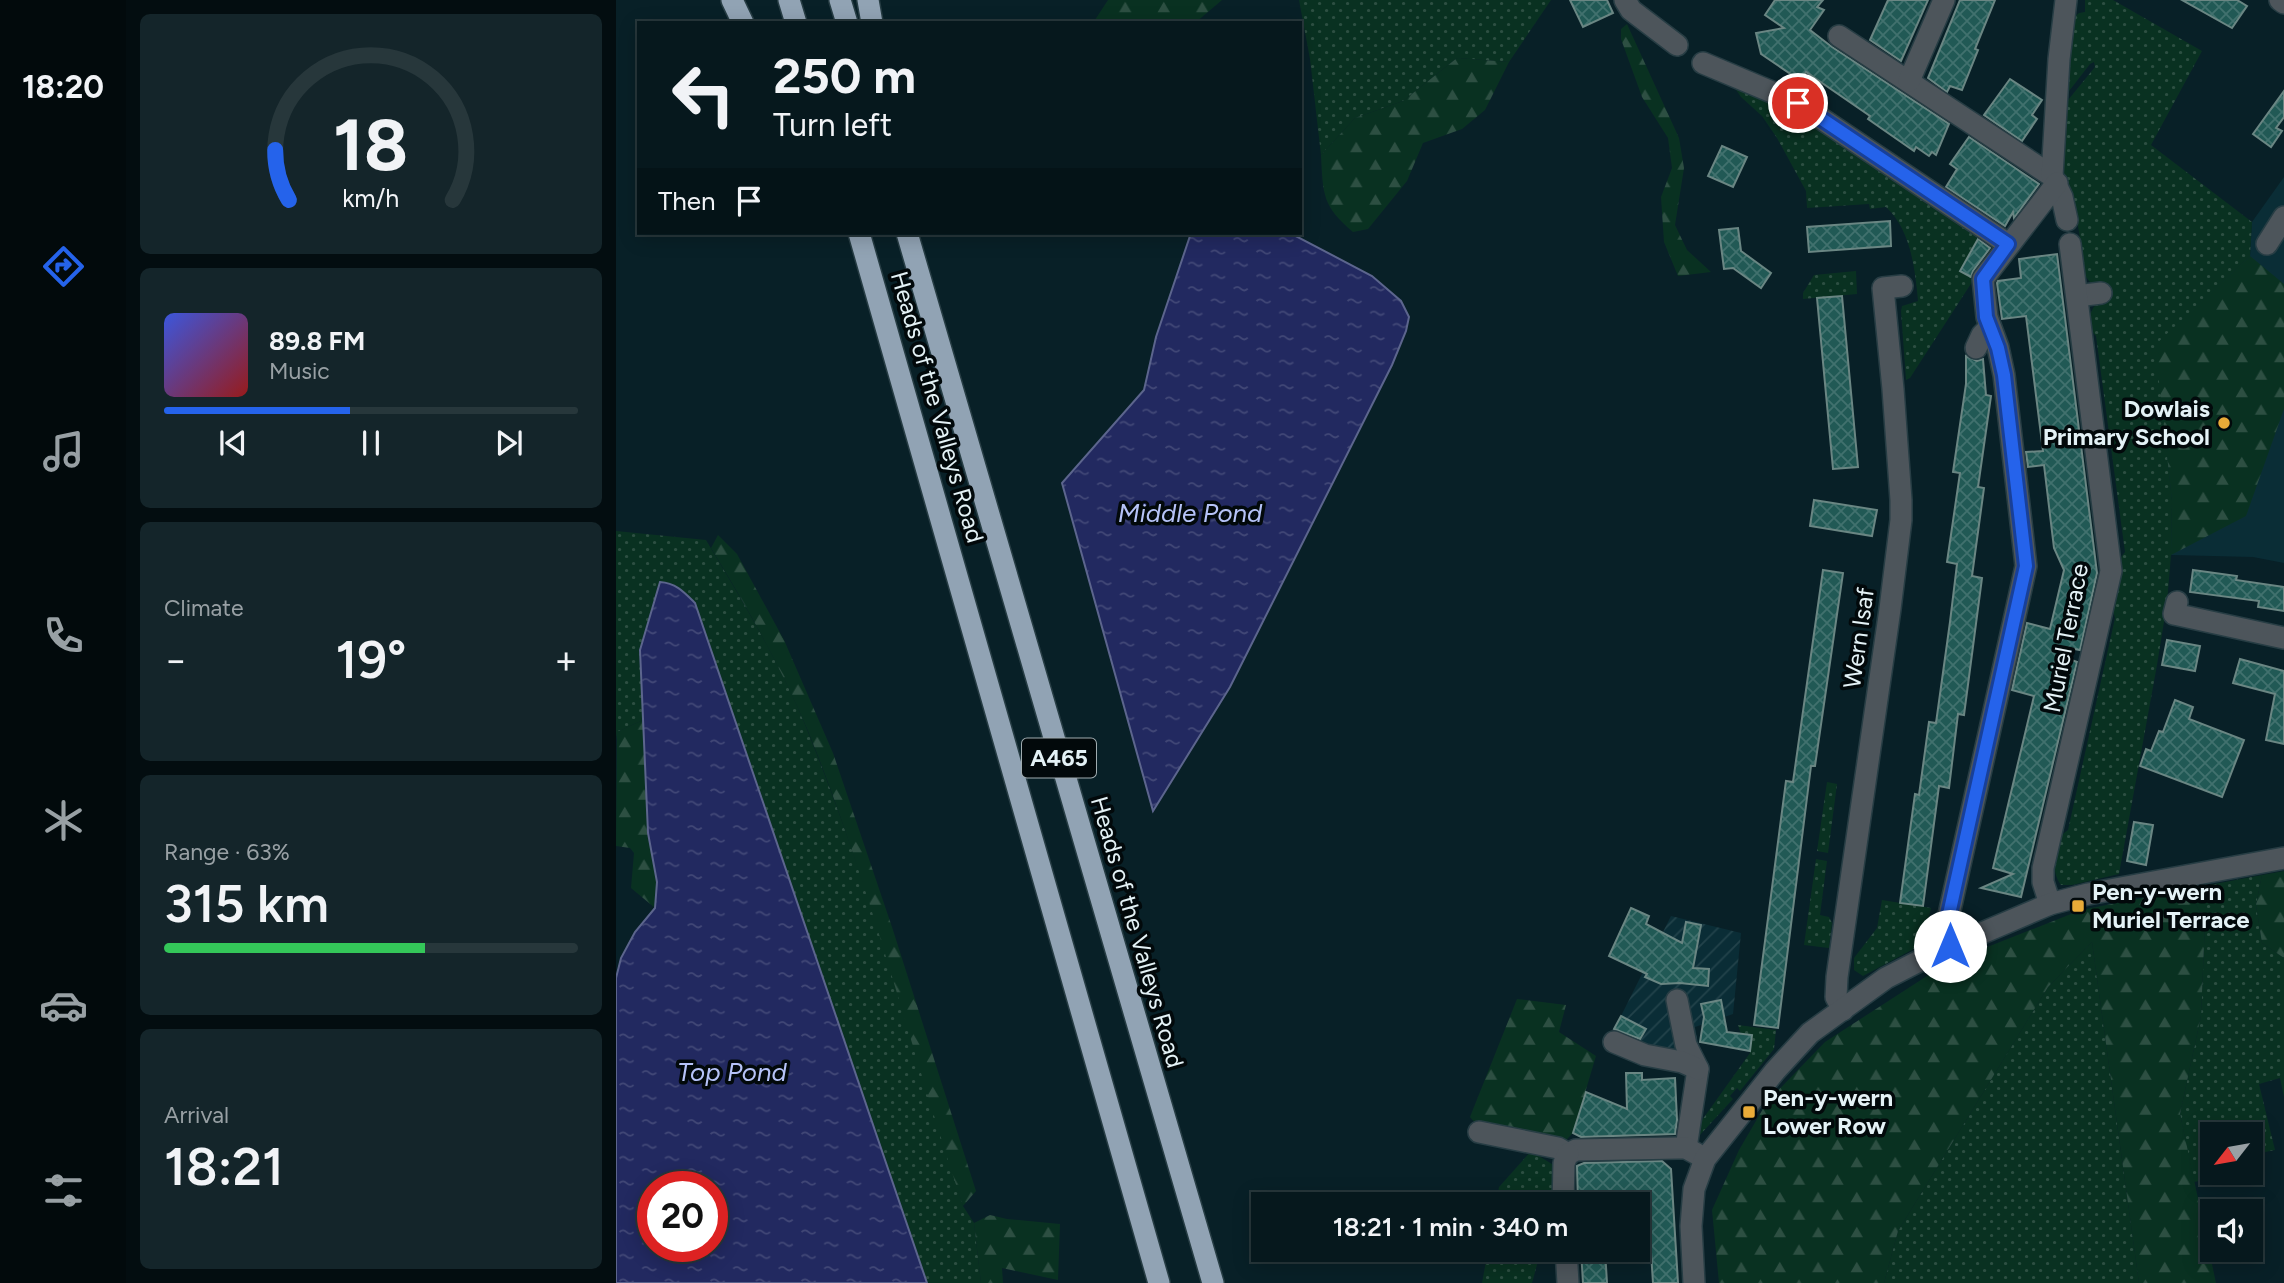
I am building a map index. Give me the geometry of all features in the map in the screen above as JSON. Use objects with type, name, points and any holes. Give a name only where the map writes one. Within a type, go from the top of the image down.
[{"type":"highway","points":[[732,0],[742,21]]},
{"type":"highway","points":[[789,0],[795,21]]},
{"type":"highway","points":[[841,0],[846,21]]},
{"type":"highway","points":[[868,0],[872,21]]},
{"type":"highway","points":[[845,235],[884,314]]},
{"type":"highway","name":"Heads of the Valleys Road","points":[[860,235],[1158,1283]]},
{"type":"highway","name":"Heads of the Valleys Road","points":[[907,235],[1213,1283]]},
{"type":"street","points":[[1625,0],[1631,10],[1677,46]]},
{"type":"street","points":[[1909,81],[1944,0]]},
{"type":"street","points":[[2066,0],[2059,59],[2054,180],[2067,220]]},
{"type":"street","points":[[1839,36],[2054,180]]},
{"type":"street","points":[[1703,63],[1798,103],[2008,244]]},
{"type":"street","points":[[1950,946],[1946,928],[2026,566],[2004,375],[1998,348],[1989,327],[1983,279],[2054,180]]},
{"type":"street","points":[[2267,244],[2284,217]]},
{"type":"street","name":"Muriel Terrace","points":[[2050,904],[2043,882],[2043,868],[2111,571],[2070,244]]},
{"type":"street","name":"Wern Isaf","points":[[1843,1010],[1836,997],[1837,977],[1890,609],[1900,520],[1896,427],[1884,288],[1902,286]]},
{"type":"street","points":[[2077,296],[2101,293]]},
{"type":"street","points":[[1976,348],[1989,327]]},
{"type":"street","points":[[2176,601],[2174,614],[2284,638]]},
{"type":"street","points":[[1694,1283],[1694,1189],[1705,1159],[1783,1061],[1810,1033],[1886,978],[1950,946],[2050,904],[2088,894],[2284,858]]},
{"type":"street","points":[[1676,1000],[1686,1045],[1698,1069],[1686,1149]]},
{"type":"street","points":[[1614,1042],[1645,1055],[1682,1062],[1698,1069]]},
{"type":"street","points":[[1479,1132],[1558,1148],[1568,1154]]},
{"type":"street","points":[[1563,1192],[1564,1163],[1568,1154],[1576,1150],[1686,1149],[1705,1159]]},
{"type":"street","points":[[1567,1262],[1568,1283]]},
{"type":"shaded area","name":"Dowlais Primary School","points":[[2284,177],[2284,563],[2253,557],[2171,555],[2172,501],[2155,345],[2250,256],[2252,222]]},
{"type":"shaded area","points":[[1671,916],[1741,933],[1733,1014],[1695,1027],[1698,1043],[1679,1046],[1679,1055],[1638,1044],[1613,1032]]},
{"type":"green space","points":[[1108,0],[1222,0],[1197,21],[1094,21]]},
{"type":"green space","points":[[1299,0],[1551,0],[1509,62],[1457,58],[1403,101],[1355,118],[1321,155],[1310,59]]},
{"type":"green space","points":[[2085,0],[2113,0],[2202,51],[2151,145],[2252,222],[2250,256],[2156,345],[2172,501],[2167,603],[2157,665],[2119,874],[2061,885],[2055,868],[2059,837],[2068,830],[2115,618],[2112,601],[2114,575],[2125,552],[2096,336],[2089,325],[2091,312],[2096,304],[2108,301],[2105,284],[2090,282],[2086,277],[2073,194],[2061,169],[2063,102],[2068,100],[2095,67],[2094,62],[2090,64],[2066,95],[2072,19],[2085,12]]},
{"type":"green space","points":[[1627,24],[1679,138],[1684,168],[1675,225],[1687,250],[1711,272],[1678,276],[1664,242],[1661,197],[1672,168],[1668,138],[1642,97],[1621,39],[1621,29]]},
{"type":"green space","points":[[1457,58],[1509,62],[1485,110],[1462,129],[1423,143],[1407,181],[1368,229],[1353,232],[1335,214],[1326,198],[1321,155],[1355,118],[1403,101]]},
{"type":"green space","points":[[1730,81],[1782,101],[1980,235],[1960,271],[1974,279],[1910,378],[1906,380],[1901,311],[1902,306],[1918,301],[1913,263],[1901,227],[1886,207],[1870,209],[1869,204],[1807,208],[1806,191],[1777,138],[1762,116],[1741,97]]},
{"type":"green space","name":"Dowlais Primary School","points":[[2250,256],[2284,284],[2284,409],[2246,516],[2171,555],[2172,501],[2155,345]]},
{"type":"green space","points":[[1856,271],[1857,294],[1803,299],[1803,293],[1814,275]]},
{"type":"green space","points":[[616,531],[706,540],[786,682],[852,849],[891,967],[963,1206],[974,1223],[981,1283],[927,1283],[695,603],[640,650],[643,720],[617,732],[616,740]]},
{"type":"green space","points":[[718,535],[737,554],[784,640],[833,753],[976,1191],[963,1206],[871,908],[831,789],[787,684],[711,548]]},
{"type":"green space","points":[[643,720],[648,833],[657,882],[655,908],[631,888],[634,853],[630,848],[616,846],[617,732]]},
{"type":"green space","points":[[1827,782],[1837,784],[1828,853],[1817,851]]},
{"type":"green space","points":[[1816,859],[1827,861],[1820,915],[1829,917],[1832,923],[1829,948],[1804,945]]},
{"type":"green space","points":[[2284,871],[2284,958],[2262,943],[2256,905],[2262,875]]},
{"type":"green space","points":[[2262,875],[2256,905],[2262,943],[2284,958],[2284,1097],[2280,1078],[2259,1084],[2275,1150],[2263,1152],[2263,1122],[2200,1122],[2200,1181],[2194,1182],[2180,1114],[2201,1016],[2205,922],[2188,889]]},
{"type":"green space","points":[[2188,889],[2205,922],[2201,1016],[2180,1114],[2200,1208],[2200,1262],[2212,1262],[2216,1283],[2139,1283],[2092,942],[2048,987],[1898,1231],[1884,1283],[1719,1283],[1712,1210],[1739,1150],[1767,1102],[1825,1042],[1947,963],[2081,910]]},
{"type":"green space","points":[[1882,900],[1931,908],[1923,944],[1863,976],[1854,970],[1854,958],[1877,928]]},
{"type":"green space","points":[[2092,942],[2139,1283],[1884,1283],[1898,1231],[2048,987]]},
{"type":"green space","points":[[1517,999],[1566,1005],[1559,1032],[1596,1056],[1573,1133],[1564,1142],[1476,1124],[1470,1117]]},
{"type":"green space","points":[[1738,1025],[1776,1030],[1774,1049],[1740,1091],[1737,1088],[1730,1096],[1733,1099],[1698,1137],[1692,1134],[1750,1053],[1752,1039],[1742,1037]]},
{"type":"green space","points":[[1531,1151],[1555,1166],[1552,1192],[1498,1192],[1499,1187]]},
{"type":"green space","points":[[990,1215],[1060,1224],[1058,1280],[1002,1268],[1003,1283],[981,1283],[974,1223]]},
{"type":"green space","points":[[1486,1262],[1538,1262],[1532,1283],[1482,1283]]},
{"type":"water","name":"Middle Pond","points":[[1190,235],[1294,235],[1372,276],[1401,301],[1409,317],[1392,365],[1230,687],[1153,811],[1062,483],[1144,390],[1156,337]]},
{"type":"water","name":"Top Pond","points":[[660,582],[675,586],[695,603],[927,1283],[616,1283],[616,978],[621,958],[635,932],[655,908],[657,882],[648,833],[640,650]]},
{"type":"building","points":[[1570,0],[1607,0],[1613,13],[1583,27]]},
{"type":"building","points":[[1775,0],[1823,0],[1817,7],[1824,10],[1810,30],[1949,124],[1936,155],[1932,152],[1929,156],[1916,147],[1914,151],[1868,119],[1870,116],[1806,72],[1801,81],[1761,54],[1756,33],[1784,28],[1765,15]]},
{"type":"building","points":[[1888,0],[1928,0],[1901,61],[1870,40]]},
{"type":"building","points":[[1960,0],[1995,0],[1962,90],[1950,86],[1947,92],[1928,78]]},
{"type":"building","points":[[2182,0],[2237,0],[2247,6],[2232,28]]},
{"type":"building","points":[[2010,79],[2042,100],[2032,115],[2037,119],[2022,141],[1984,115]]},
{"type":"building","points":[[2284,91],[2284,117],[2276,128],[2282,131],[2271,147],[2253,134]]},
{"type":"building","points":[[1969,137],[2039,184],[2014,218],[2013,212],[2005,226],[1946,187],[1957,169],[1950,164]]},
{"type":"building","points":[[1722,146],[1747,157],[1733,187],[1708,176]]},
{"type":"building","points":[[1890,221],[1891,246],[1809,252],[1807,227]]},
{"type":"building","points":[[1738,228],[1741,251],[1771,273],[1761,288],[1733,268],[1724,269],[1719,230]]},
{"type":"building","points":[[1978,239],[1990,248],[1971,277],[1960,271]]},
{"type":"building","points":[[2057,254],[2097,573],[2080,650],[2069,648],[2066,658],[2077,662],[2021,897],[1981,888],[2013,874],[1993,868],[2034,696],[2012,690],[2027,623],[2050,629],[2064,570],[2054,548],[2044,465],[2028,467],[2026,452],[2043,451],[2026,316],[2002,319],[1997,283],[2021,278],[2019,259]]},
{"type":"building","points":[[1842,296],[1858,467],[1833,469],[1817,298]]},
{"type":"building","points":[[1966,356],[1977,361],[1983,359],[1986,395],[1991,396],[1978,487],[1984,488],[1972,576],[1982,578],[1964,715],[1958,714],[1949,788],[1939,786],[1923,906],[1900,903],[1915,794],[1919,795],[1929,722],[1936,723],[1957,564],[1947,562],[1960,473],[1953,472],[1966,384]]},
{"type":"building","points":[[1814,500],[1877,510],[1872,536],[1810,526]]},
{"type":"building","points":[[1823,570],[1843,573],[1815,766],[1811,766],[1778,1028],[1754,1025],[1786,781],[1793,782]]},
{"type":"building","points":[[2193,570],[2237,576],[2236,580],[2284,587],[2284,611],[2258,607],[2259,601],[2190,592]]},
{"type":"building","points":[[2167,640],[2200,646],[2195,671],[2162,665]]},
{"type":"building","points":[[2240,659],[2284,671],[2284,744],[2266,740],[2275,694],[2233,683]]},
{"type":"building","points":[[2175,700],[2193,707],[2189,719],[2244,740],[2222,797],[2140,766],[2146,749],[2151,751],[2159,731],[2163,732]]},
{"type":"building","points":[[2134,822],[2153,825],[2146,865],[2127,861]]},
{"type":"building","points":[[1631,908],[1649,916],[1646,924],[1682,943],[1686,922],[1701,925],[1693,968],[1709,969],[1708,986],[1661,984],[1645,977],[1647,974],[1609,956]]},
{"type":"building","points":[[1721,1000],[1727,1032],[1752,1035],[1750,1051],[1700,1042],[1704,1017],[1701,1004]]},
{"type":"building","points":[[1621,1016],[1646,1029],[1640,1039],[1614,1029]]},
{"type":"building","points":[[1626,1073],[1642,1073],[1642,1080],[1675,1078],[1675,1134],[1581,1137],[1573,1133],[1586,1092],[1627,1109]]},
{"type":"building","points":[[1662,1161],[1671,1169],[1678,1283],[1653,1283],[1650,1192],[1578,1192],[1577,1166],[1584,1163]]},
{"type":"building","points":[[1582,1262],[1606,1262],[1607,1283],[1583,1283]]},
{"type":"place","name":"Dowlais Primary School","points":[[2224,423]]},
{"type":"place","name":"Pen-y-wern Muriel Terrace","points":[[2078,906]]},
{"type":"place","name":"Pen-y-wern Lower Row","points":[[1749,1112]]},
{"type":"route","points":[[1798,103],[2008,244],[1983,279],[1986,317],[1998,348],[2004,375],[2026,566],[1946,928],[1946,939],[1950,946]]}]
